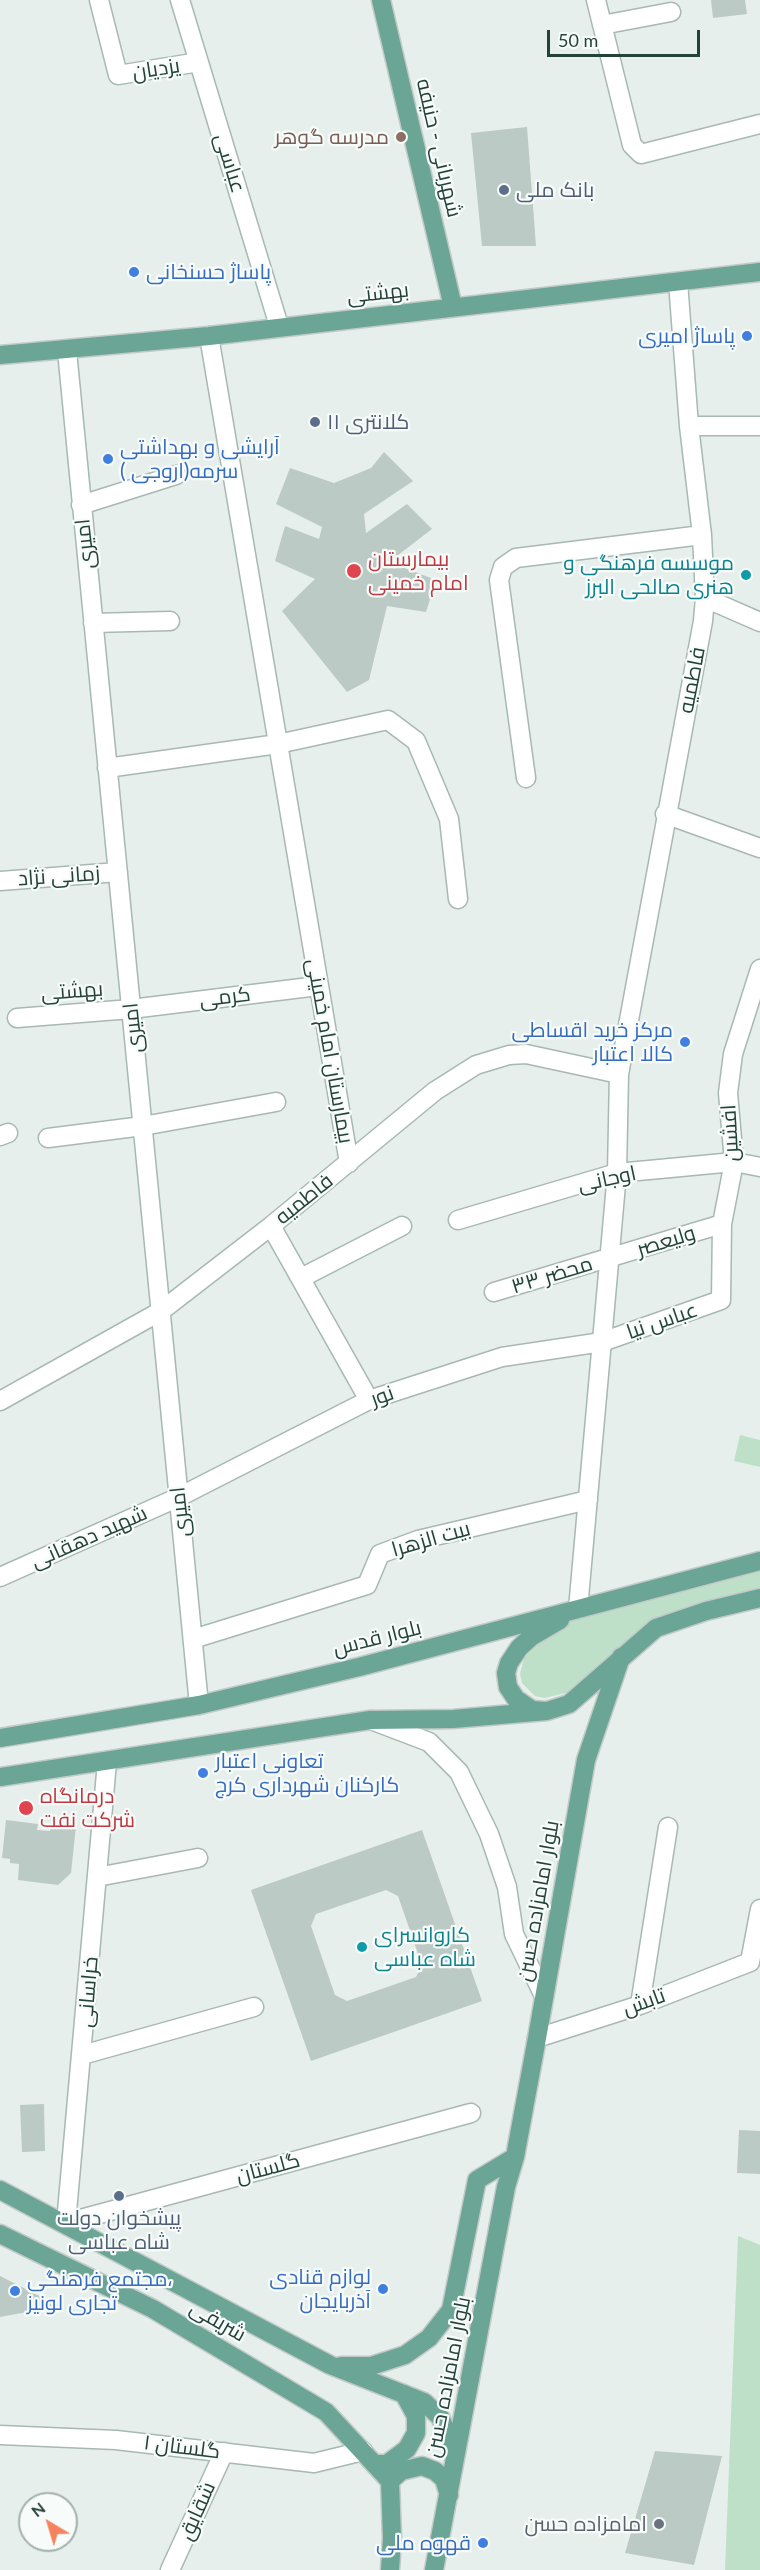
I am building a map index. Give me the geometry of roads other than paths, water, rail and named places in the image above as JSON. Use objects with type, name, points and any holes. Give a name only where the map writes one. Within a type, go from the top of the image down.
[{"type":"main road","name":"شهربانی - حنیفه","points":[[381,0],[453,307]]},
{"type":"main road","name":"بهشتی","points":[[0,355],[67,351],[209,336],[279,326],[760,272]]},
{"type":"main road","name":"بلوار قدس","points":[[0,1738],[199,1705],[578,1610],[760,1561]]},
{"type":"main road","points":[[0,1777],[370,1720],[453,1719],[548,1711],[577,1699],[621,1657],[656,1628],[706,1611],[760,1598]]},
{"type":"main road","points":[[548,1711],[532,1710],[516,1699],[508,1687],[506,1673],[509,1663],[519,1648],[531,1637],[578,1610]]},
{"type":"main road","name":"بلوار امامزاده حسن","points":[[434,2570],[506,2187],[515,2157],[586,1760],[621,1657]]},
{"type":"main road","name":"بلوار امامزاده حسن","points":[[330,2365],[371,2366],[405,2355],[429,2337],[451,2310],[477,2181],[515,2157]]},
{"type":"main road","name":"شریفی","points":[[0,2190],[330,2365],[424,2402],[440,2417],[455,2455]]},
{"type":"main road","name":"شریفی","points":[[0,2234],[153,2309],[326,2412],[390,2481]]},
{"type":"main road","points":[[376,2464],[387,2464],[407,2449],[416,2433],[416,2415],[404,2394]]},
{"type":"main road","points":[[390,2570],[392,2538],[390,2481],[401,2471],[422,2466],[435,2471],[444,2479],[449,2495]]},
{"type":"street","name":"یزدیان","points":[[99,0],[118,75],[199,62]]},
{"type":"street","name":"عباسی","points":[[180,0],[279,326]]},
{"type":"street","points":[[596,0],[632,145],[641,154],[760,124]]},
{"type":"street","points":[[602,26],[671,12]]},
{"type":"street","name":"فاطمیه","points":[[578,1610],[617,1173],[619,1074],[665,814],[703,621],[705,598],[702,535],[689,426],[678,282]]},
{"type":"street","name":"بیمارستان امام خمینی","points":[[209,336],[349,1163]]},
{"type":"street","name":"امیری","points":[[67,351],[199,1705]]},
{"type":"street","points":[[689,426],[760,426]]},
{"type":"street","points":[[81,505],[176,475]]},
{"type":"street","points":[[526,778],[499,580],[503,567],[516,558],[702,535]]},
{"type":"street","points":[[705,598],[760,622]]},
{"type":"street","points":[[93,623],[170,621]]},
{"type":"street","points":[[107,768],[278,744],[388,720],[416,741],[449,819],[458,899]]},
{"type":"street","points":[[665,814],[760,848]]},
{"type":"street","name":"زمانی نژاد","points":[[0,881],[118,872]]},
{"type":"street","name":"افشین","points":[[721,1300],[722,1224],[734,1162],[728,1093],[732,1064],[760,969]]},
{"type":"street","name":"کرمی","points":[[131,1009],[318,986]]},
{"type":"street","name":"بهشتی","points":[[17,1018],[131,1009]]},
{"type":"street","name":"فاطمیه","points":[[0,1401],[160,1311],[271,1226],[435,1090],[476,1065],[509,1054],[526,1054],[619,1074]]},
{"type":"street","points":[[48,1138],[142,1126],[276,1102]]},
{"type":"street","name":"اوجانی","points":[[458,1220],[617,1173],[734,1162],[760,1167]]},
{"type":"street","name":"ولیعصر","points":[[609,1258],[722,1224]]},
{"type":"street","points":[[271,1226],[369,1400]]},
{"type":"street","points":[[301,1278],[402,1226]]},
{"type":"street","name":"محضر ۳۳","points":[[494,1292],[609,1258]]},
{"type":"street","name":"عباس نیا","points":[[602,1342],[721,1300]]},
{"type":"street","name":"نور","points":[[179,1497],[369,1400],[502,1357],[602,1342]]},
{"type":"street","name":"شهید دهقانی","points":[[0,1577],[179,1497]]},
{"type":"street","name":"بیت الزهرا","points":[[193,1639],[367,1585],[380,1554],[418,1540],[588,1500]]},
{"type":"street","points":[[370,1720],[429,1742],[459,1772],[489,1834],[507,1887],[514,1934],[544,1996]]},
{"type":"street","name":"خراسانی","points":[[66,2223],[107,1762]]},
{"type":"street","points":[[640,2005],[669,1827]]},
{"type":"street","points":[[97,1876],[198,1858]]},
{"type":"street","name":"تابش","points":[[537,2038],[640,2005],[750,1962],[760,1909]]},
{"type":"street","points":[[82,2055],[254,2007]]},
{"type":"street","name":"گلستان","points":[[66,2223],[471,2113]]},
{"type":"street","name":"گلستان ۱","points":[[0,2434],[116,2440],[314,2463],[363,2451]]},
{"type":"street","name":"شقایق","points":[[170,2570],[224,2452]]},
{"type":"place","name":"مدرسه گوهر","points":[[401,137]]},
{"type":"place","name":"بانک ملی","points":[[504,190]]},
{"type":"place","name":"پاساژ حسنخانی","points":[[134,272]]},
{"type":"place","name":"پاساژ امیری","points":[[747,336]]},
{"type":"place","name":"کلانتری ۱۱","points":[[315,422]]},
{"type":"place","name":"آرایشی و بهداشتی سرمه(اروجی )","points":[[108,459]]},
{"type":"place","name":"بیمارستان امام خمینی","points":[[354,571]]},
{"type":"place","name":"موسسه فرهنگی و هنری صالحی البرز","points":[[746,575]]},
{"type":"place","name":"مرکز خرید اقساطی کالا اعتبار","points":[[685,1042]]},
{"type":"place","name":"تعاونی اعتبار کارکنان شهرداری کرج","points":[[203,1773]]},
{"type":"place","name":"درمانگاه شرکت نفت","points":[[26,1808]]},
{"type":"place","name":"کاروانسرای شاه عباسی","points":[[362,1947]]},
{"type":"place","name":"پیشخوان دولت شاه عباسی","points":[[119,2196]]},
{"type":"place","name":"لوازم قنادی آذربایجان","points":[[383,2289]]},
{"type":"place","name":"مجتمع فرهنگی، تجاری لونیز","points":[[15,2291]]},
{"type":"place","name":"امامزاده حسن","points":[[659,2524]]},
{"type":"place","name":"قهوه ملی","points":[[483,2543]]}]
